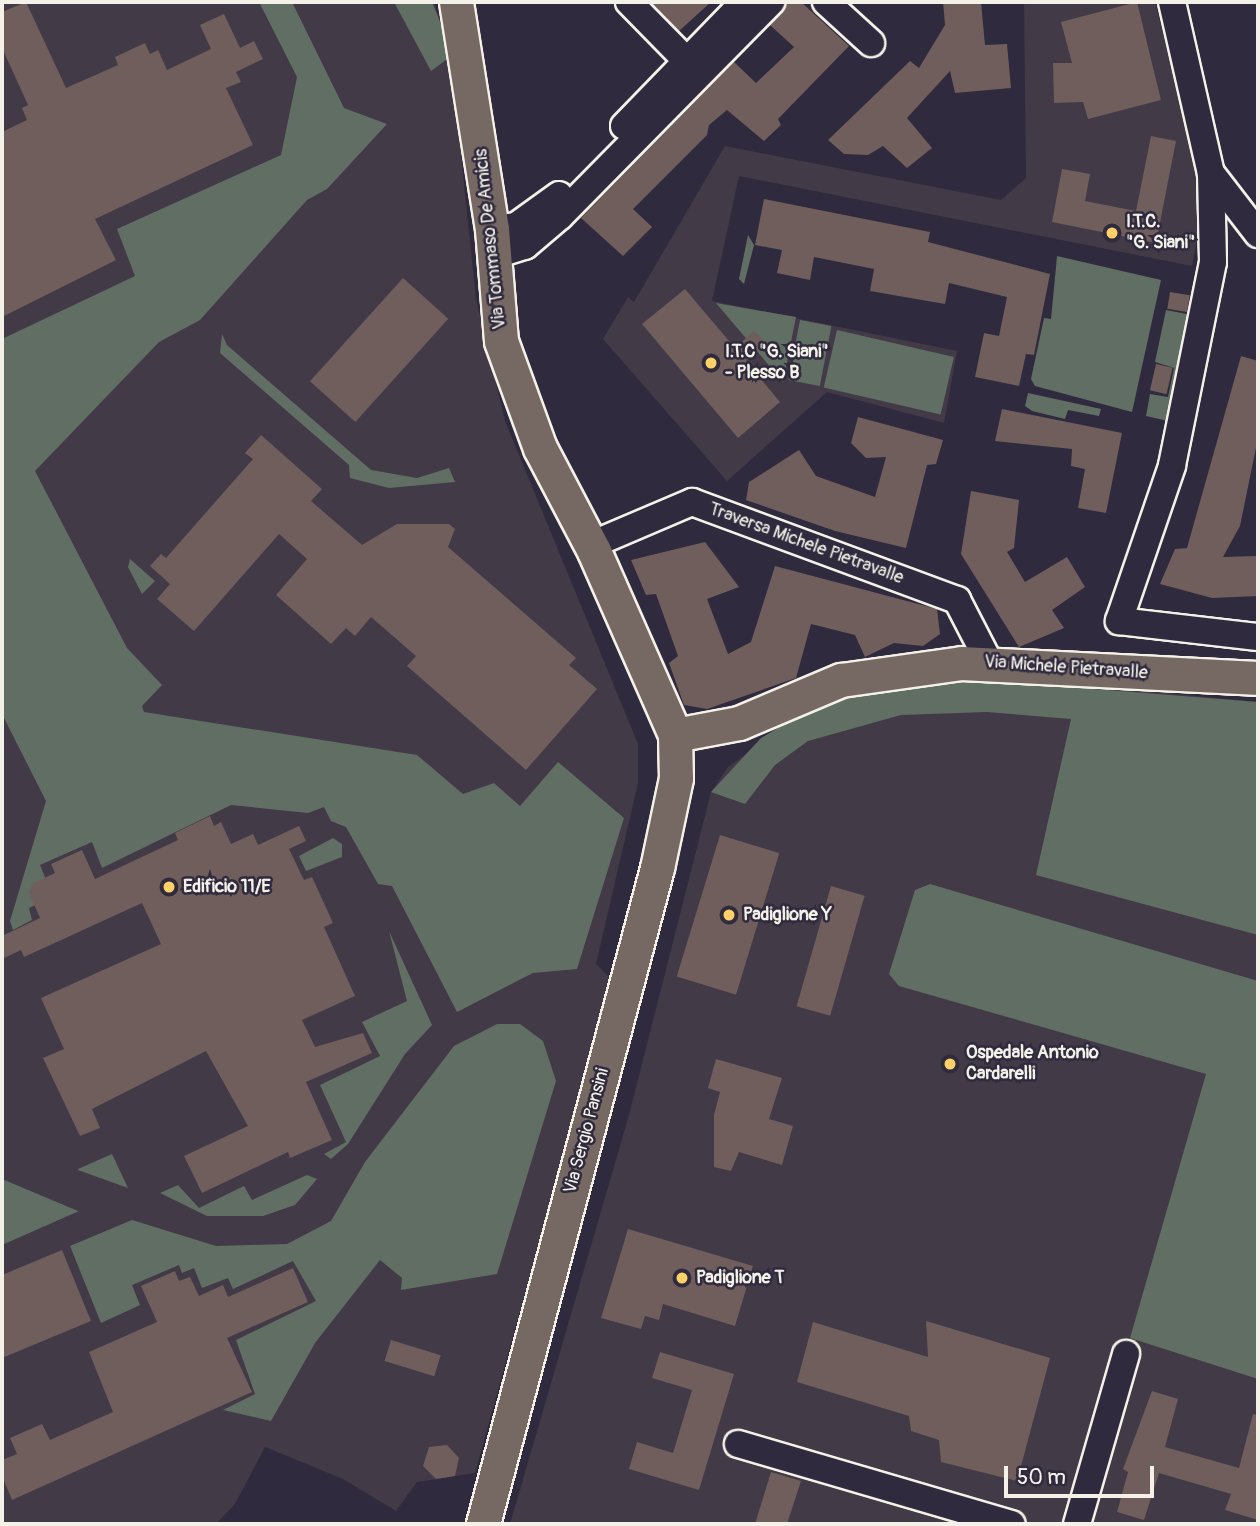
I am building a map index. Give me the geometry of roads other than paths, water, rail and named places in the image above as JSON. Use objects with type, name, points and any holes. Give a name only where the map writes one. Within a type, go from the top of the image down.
[{"type":"main road","name":"Via Tommaso De Amicis","points":[[456,2],[494,242],[501,341],[540,448],[593,548],[675,735]]},
{"type":"main road","name":"Via Michele Pietravalle","points":[[675,735],[739,723],[841,680],[987,662],[1258,678]]},
{"type":"main road","name":"Via Sergio Pansini","points":[[483,1524],[657,868],[676,778],[675,735]]},
{"type":"street","points":[[629,2],[686,60]]},
{"type":"street","points":[[494,242],[548,206],[744,2]]},
{"type":"street","points":[[494,242],[525,246],[559,216],[771,2]]},
{"type":"street","points":[[826,2],[871,43]]},
{"type":"street","points":[[1172,2],[1211,173],[1209,301],[1172,466],[1119,621],[1258,637]]},
{"type":"street","points":[[1211,173],[1258,234]]},
{"type":"street","name":"Traversa Michele Pietravalle","points":[[593,548],[692,508],[955,603],[987,662]]},
{"type":"street","points":[[1077,1524],[1126,1354]]},
{"type":"street","points":[[738,1444],[1012,1524]]},
{"type":"place","name":"I.T.C. \"G. Siani\"","points":[[1112,233]]},
{"type":"place","name":"I.T.C \"G. Siani\" - Plesso B","points":[[711,363]]},
{"type":"place","name":"Edificio 11/E","points":[[169,887]]},
{"type":"place","name":"Padiglione Y","points":[[729,915]]},
{"type":"place","name":"Ospedale Antonio Cardarelli","points":[[950,1064]]},
{"type":"place","name":"Padiglione T","points":[[682,1278]]}]
